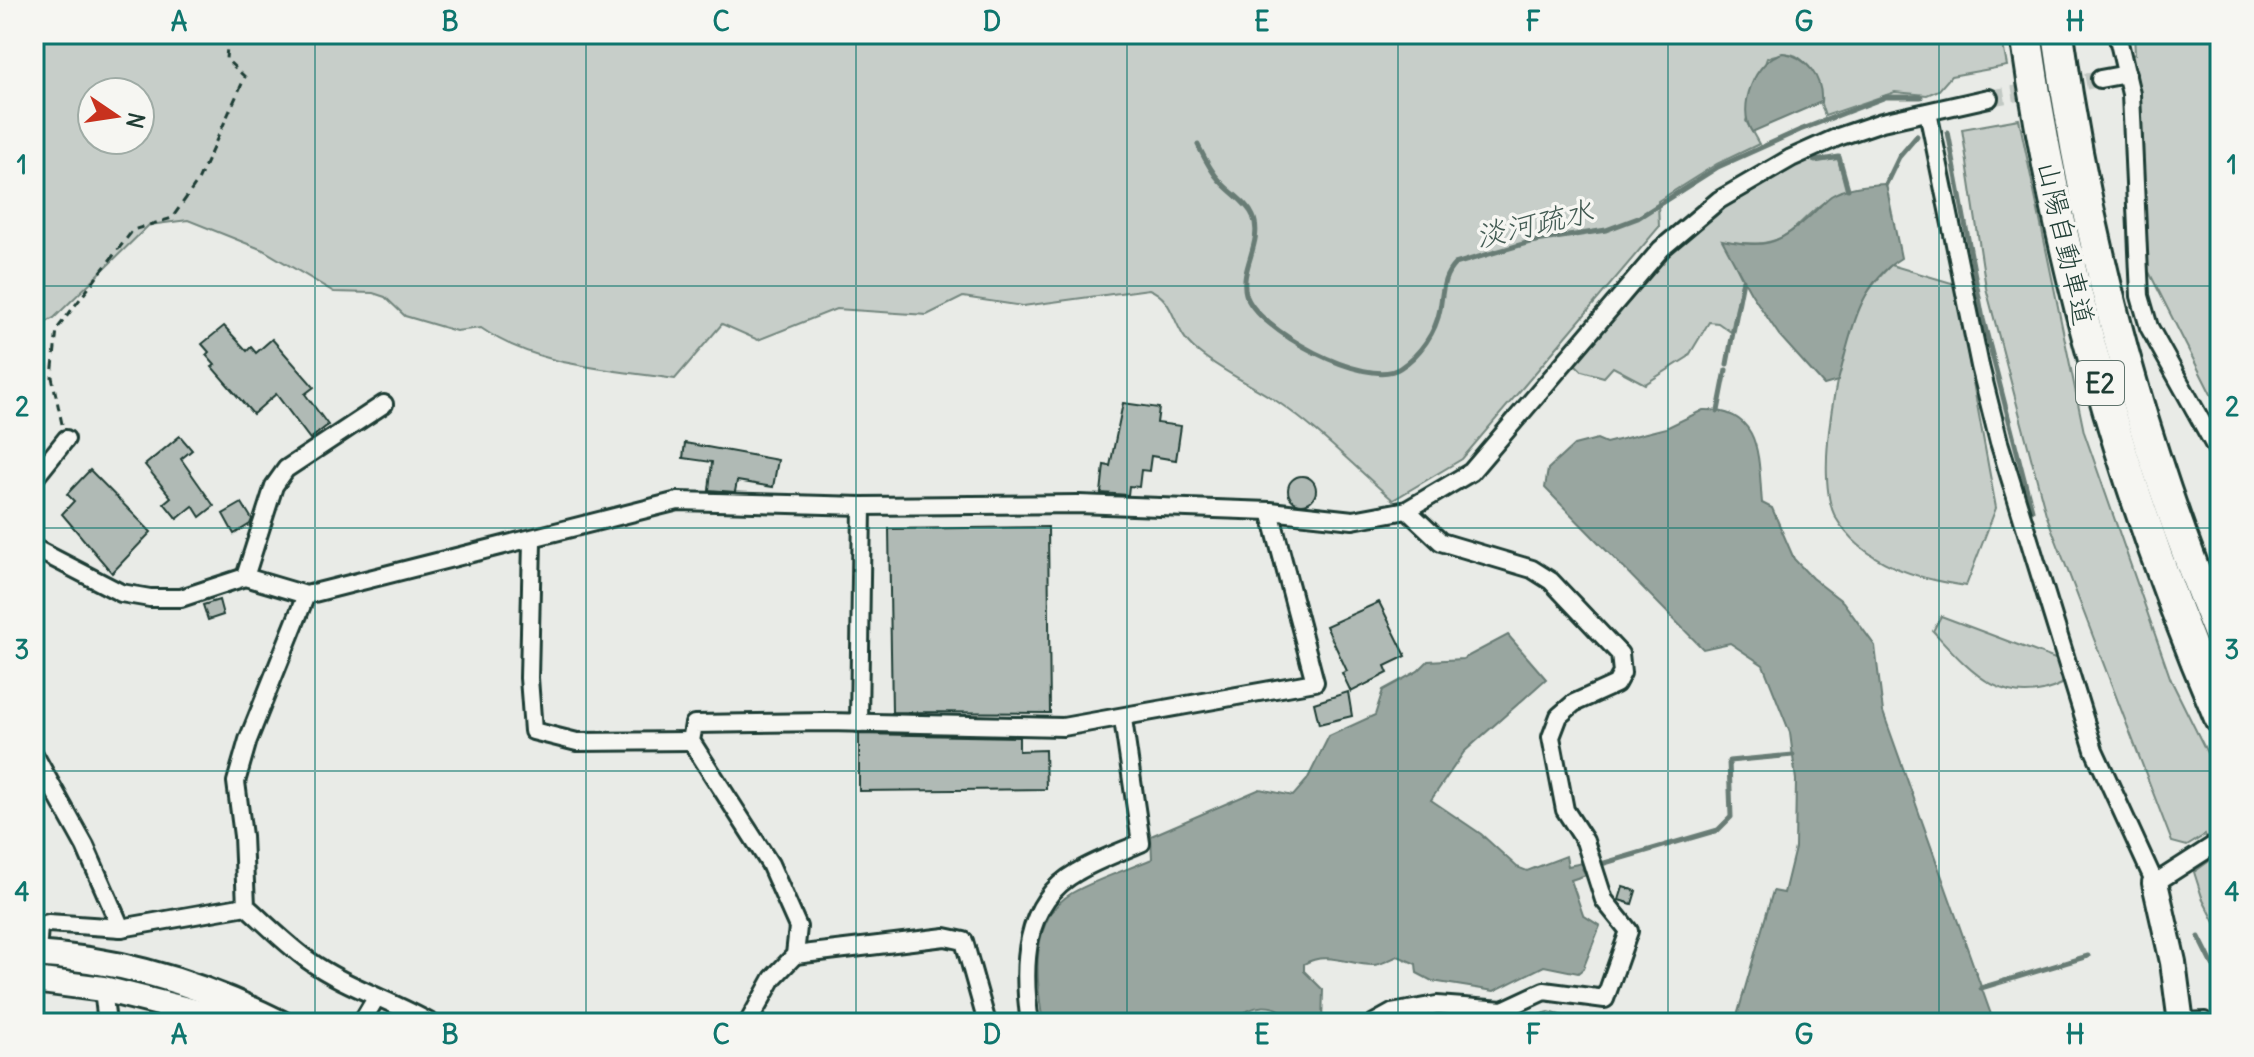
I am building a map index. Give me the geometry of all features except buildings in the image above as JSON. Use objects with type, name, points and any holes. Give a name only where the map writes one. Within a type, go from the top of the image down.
[{"type":"highway","name":"山陽自動車道","points":[[2026,34],[2051,183],[2087,338],[2149,537],[2220,718]]},
{"type":"highway","name":"山陽自動車道","points":[[2058,34],[2082,177],[2114,315],[2155,455],[2220,636]]},
{"type":"street","points":[[2117,34],[2127,74],[2140,296],[2149,327],[2220,455]]},
{"type":"street","points":[[2100,79],[2127,74]]},
{"type":"street","points":[[34,548],[121,593],[150,598],[181,598],[245,577],[306,595],[532,541],[678,501],[862,506],[1078,504],[1270,511],[1353,520],[1407,510],[1471,472],[1661,249],[1719,200],[1810,149],[1863,128],[1989,98]]},
{"type":"street","points":[[1928,112],[1980,366],[1999,442],[2094,750],[2155,883],[2173,962],[2181,1021]]},
{"type":"street","points":[[245,577],[274,486],[286,469],[384,404]]},
{"type":"street","points":[[34,479],[66,439]]},
{"type":"street","points":[[859,723],[862,506]]},
{"type":"street","points":[[1374,1023],[1392,1013],[1437,1005],[1503,1010],[1544,991],[1605,999],[1629,931],[1604,900],[1585,841],[1565,810],[1551,737],[1559,716],[1567,709],[1616,684],[1622,673],[1620,654],[1551,581],[1532,569],[1441,542],[1407,510]]},
{"type":"street","points":[[748,1023],[773,978],[795,955],[798,927],[770,864],[725,789],[691,741],[694,724],[1063,727],[1123,719],[1315,682],[1270,511]]},
{"type":"street","points":[[532,541],[529,678],[533,731],[577,742],[691,741]]},
{"type":"street","points":[[306,595],[248,740],[236,782],[243,836],[246,906],[308,960],[376,998],[402,1006],[431,1023]]},
{"type":"street","points":[[1030,1023],[1025,951],[1046,897],[1076,872],[1141,843],[1123,719]]},
{"type":"street","points":[[34,754],[85,846],[121,928]]},
{"type":"street","points":[[2155,883],[2211,847]]},
{"type":"street","points":[[246,906],[121,928],[48,923],[39,926],[36,954],[109,964],[220,993],[280,1023]]},
{"type":"street","points":[[795,955],[945,937],[964,941],[987,1023]]},
{"type":"street","points":[[34,980],[103,989],[211,1016],[226,1023]]},
{"type":"street","points":[[103,989],[107,1023]]},
{"type":"street","points":[[363,1020],[376,998]]},
{"type":"lane","points":[[2181,1021],[2205,1017],[2215,1023]]},
{"type":"path","points":[[66,439],[52,377],[57,329],[133,230],[172,218],[198,181],[245,77],[226,59],[228,34]]},
{"type":"shaded area","points":[[34,34],[2001,34],[2007,66],[1951,76],[1939,90],[1927,95],[1895,92],[1825,116],[1814,80],[1802,60],[1794,55],[1782,54],[1767,58],[1746,121],[1759,144],[1717,164],[1658,201],[1659,227],[1462,459],[1393,500],[1291,411],[1196,350],[1182,334],[1165,300],[1149,289],[1023,306],[963,297],[927,315],[836,309],[758,340],[722,324],[675,379],[550,359],[503,341],[481,328],[456,331],[405,316],[385,297],[373,293],[334,292],[263,250],[188,220],[149,225],[54,318],[41,325],[34,319]]},
{"type":"shaded area","points":[[2134,34],[2220,34],[2220,412],[2142,258],[2138,99],[2135,68],[2130,56],[2135,54]]},
{"type":"shaded area","points":[[1783,53],[1799,59],[1812,70],[1819,85],[1821,102],[1752,132],[1746,110],[1751,86],[1764,64]]},
{"type":"shaded area","points":[[2019,119],[2084,432],[2171,680],[2220,779],[2220,932],[2202,897],[2194,872],[2215,857],[2205,835],[2187,846],[2172,842],[2046,514],[1986,288],[1962,129]]},
{"type":"shaded area","points":[[1811,157],[1813,162],[1838,159],[1846,190],[1814,210],[1782,237],[1749,244],[1724,241],[1742,278],[1731,332],[1718,323],[1709,322],[1688,357],[1645,384],[1613,367],[1604,377],[1582,371],[1575,364],[1680,243],[1734,199]]},
{"type":"shaded area","points":[[1886,184],[1901,258],[1874,282],[1858,312],[1838,381],[1824,385],[1779,335],[1751,293],[1722,240],[1759,244],[1778,239],[1837,193]]},
{"type":"shaded area","points":[[1891,265],[1955,284],[1996,508],[1966,586],[1911,574],[1876,558],[1847,534],[1836,518],[1829,499],[1828,443],[1845,349],[1864,299]]},
{"type":"shaded area","points":[[1703,410],[1723,412],[1747,427],[1754,439],[1760,469],[1762,503],[1772,508],[1794,559],[1812,578],[1843,602],[1875,646],[1883,712],[1994,1023],[1735,1023],[1773,891],[1784,893],[1795,848],[1796,780],[1790,733],[1763,665],[1730,643],[1703,649],[1545,488],[1548,469],[1574,445],[1597,439],[1606,443],[1666,428]]},
{"type":"shaded area","points":[[1941,616],[2058,660],[2065,672],[2062,684],[2023,693],[1990,683],[1975,673],[1933,631]]},
{"type":"shaded area","points":[[1508,635],[1546,679],[1464,752],[1431,800],[1481,834],[1517,867],[1527,871],[1566,856],[1568,866],[1583,863],[1586,875],[1571,880],[1583,915],[1600,926],[1583,969],[1578,973],[1544,966],[1494,991],[1432,981],[1417,973],[1416,964],[1398,956],[1374,965],[1321,958],[1304,964],[1304,971],[1323,990],[1322,1023],[1297,1023],[1280,1010],[1263,1006],[1247,1011],[1229,1023],[1043,1023],[1038,989],[1038,952],[1048,918],[1058,904],[1082,888],[1152,859],[1151,836],[1260,789],[1293,796],[1307,780],[1329,736],[1375,715],[1383,690],[1418,671],[1428,661],[1463,659]]},
{"type":"shaded area","points":[[1549,1012],[1588,1023],[1505,1023]]},
{"type":"waterway","name":"淡河疏水","points":[[1198,145],[1216,177],[1247,206],[1253,216],[1256,235],[1245,284],[1246,294],[1254,308],[1290,339],[1314,352],[1364,371],[1385,373],[1407,363],[1426,342],[1438,318],[1445,279],[1455,264],[1530,242],[1606,230],[1638,218],[1718,167],[1800,130],[1886,97],[1921,97]]},
{"type":"waterway","name":"淡河疏水","points":[[1948,132],[1983,319],[2032,510]]},
{"type":"waterway","points":[[1886,184],[1899,157],[1917,136]]},
{"type":"waterway","points":[[1814,158],[1815,161],[1839,157],[1848,189]]},
{"type":"waterway","points":[[1727,364],[1743,280]]},
{"type":"waterway","points":[[1718,411],[1726,370]]},
{"type":"waterway","points":[[1584,869],[1718,830],[1731,817],[1729,761],[1793,755]]},
{"type":"waterway","name":"淡河疏水","points":[[2199,937],[2220,979]]},
{"type":"waterway","points":[[1981,988],[2088,956]]},
{"type":"tunnel","points":[[2062,86],[2100,79]]},
{"type":"tunnel","points":[[1989,98],[2039,90]]}]
